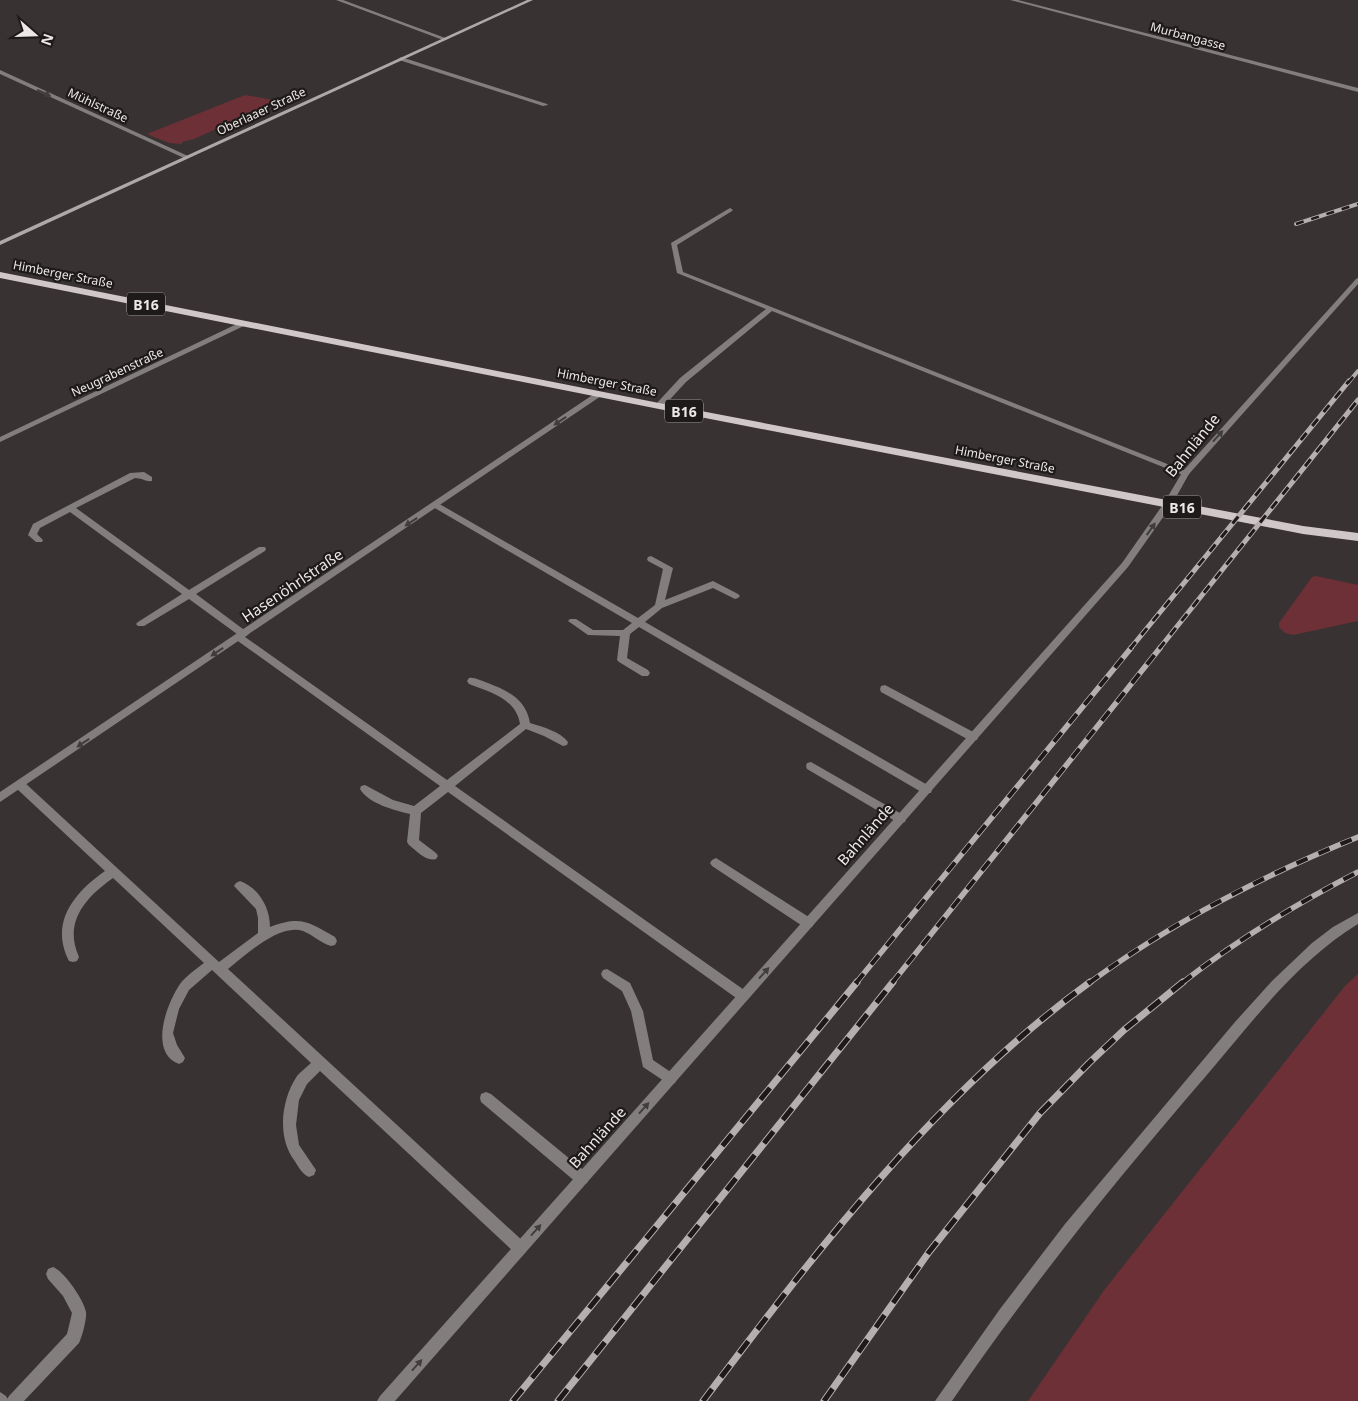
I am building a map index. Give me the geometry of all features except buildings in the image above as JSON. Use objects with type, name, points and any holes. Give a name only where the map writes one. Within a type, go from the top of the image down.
[{"type":"main road","name":"Oberlaaer Straße","points":[[0,243],[531,0]]},
{"type":"main road","name":"Himberger Straße","points":[[0,275],[659,406],[1303,530],[1358,537]]},
{"type":"street","points":[[338,0],[445,39]]},
{"type":"street","name":"Murbangasse","points":[[1012,0],[1358,90]]},
{"type":"street","points":[[401,59],[545,105]]},
{"type":"street","name":"Mühlstraße","points":[[0,72],[186,157]]},
{"type":"street","points":[[730,210],[673,244],[680,273],[1186,473]]},
{"type":"street","name":"Bahnlände","points":[[385,1401],[1125,565],[1168,504],[1186,473],[1358,280]]},
{"type":"street","points":[[659,406],[683,380],[771,308]]},
{"type":"street","name":"Neugrabenstraße","points":[[0,440],[244,324]]},
{"type":"street","name":"Hasenöhrlstraße","points":[[0,798],[600,394]]},
{"type":"street","points":[[39,540],[32,534],[36,526],[133,475],[144,475],[149,479]]},
{"type":"street","points":[[436,505],[927,790]]},
{"type":"street","points":[[70,508],[241,636],[743,996]]},
{"type":"street","points":[[141,624],[262,549]]},
{"type":"street","points":[[651,558],[668,568],[659,606]]},
{"type":"street","points":[[573,621],[591,633],[625,632],[659,606],[713,584],[735,596]]},
{"type":"street","points":[[625,632],[622,660],[645,674]]},
{"type":"street","points":[[472,681],[515,700],[525,714],[525,725]]},
{"type":"street","points":[[885,689],[973,737]]},
{"type":"street","points":[[432,856],[413,842],[416,811],[525,725]]},
{"type":"street","points":[[525,725],[563,742]]},
{"type":"street","points":[[810,766],[901,819]]},
{"type":"street","points":[[20,785],[520,1248]]},
{"type":"street","points":[[365,789],[378,799],[395,806],[416,811]]},
{"type":"street","points":[[716,863],[808,923]]},
{"type":"street","points":[[73,957],[69,951],[68,923],[76,904],[87,890],[114,871]]},
{"type":"street","points":[[240,886],[256,899],[266,915],[264,935]]},
{"type":"street","points":[[943,1401],[979,1348],[1128,1155],[1288,974],[1318,946],[1358,918]]},
{"type":"street","points":[[179,1058],[171,1048],[167,1033],[173,1008],[185,986],[264,935],[293,925],[314,931],[330,941]]},
{"type":"street","points":[[607,974],[626,987],[637,1011],[647,1063],[670,1079]]},
{"type":"street","points":[[309,1170],[293,1148],[289,1125],[293,1100],[302,1080],[320,1063]]},
{"type":"street","points":[[486,1098],[582,1178]]},
{"type":"street","points":[[14,1401],[74,1338],[79,1312],[68,1291],[53,1274]]},
{"type":"shaded area","points":[[245,95],[279,101],[194,139],[182,142],[182,144],[169,143],[147,134]]},
{"type":"shaded area","points":[[1316,576],[1358,585],[1358,621],[1293,635],[1285,633],[1279,627],[1279,623],[1312,577]]},
{"type":"shaded area","points":[[1358,974],[1358,1401],[1028,1401],[1105,1289],[1345,986]]},
{"type":"railway","points":[[1296,224],[1358,204]]},
{"type":"railway","points":[[1348,383],[1358,371]]},
{"type":"railway","points":[[1130,649],[1349,381]]},
{"type":"railway","points":[[1159,649],[1358,400]]},
{"type":"railway","points":[[856,983],[1131,648]]},
{"type":"railway","points":[[892,983],[1160,648]]},
{"type":"railway","points":[[1089,983],[1185,920],[1253,884],[1358,837]]},
{"type":"railway","points":[[1182,983],[1267,923],[1358,872]]},
{"type":"railway","points":[[513,1401],[857,982]]},
{"type":"railway","points":[[558,1401],[893,982]]},
{"type":"railway","points":[[703,1401],[835,1232],[930,1124],[981,1073],[1034,1026],[1090,982]]},
{"type":"railway","points":[[824,1401],[929,1252],[1040,1113],[1124,1030],[1183,982]]}]
